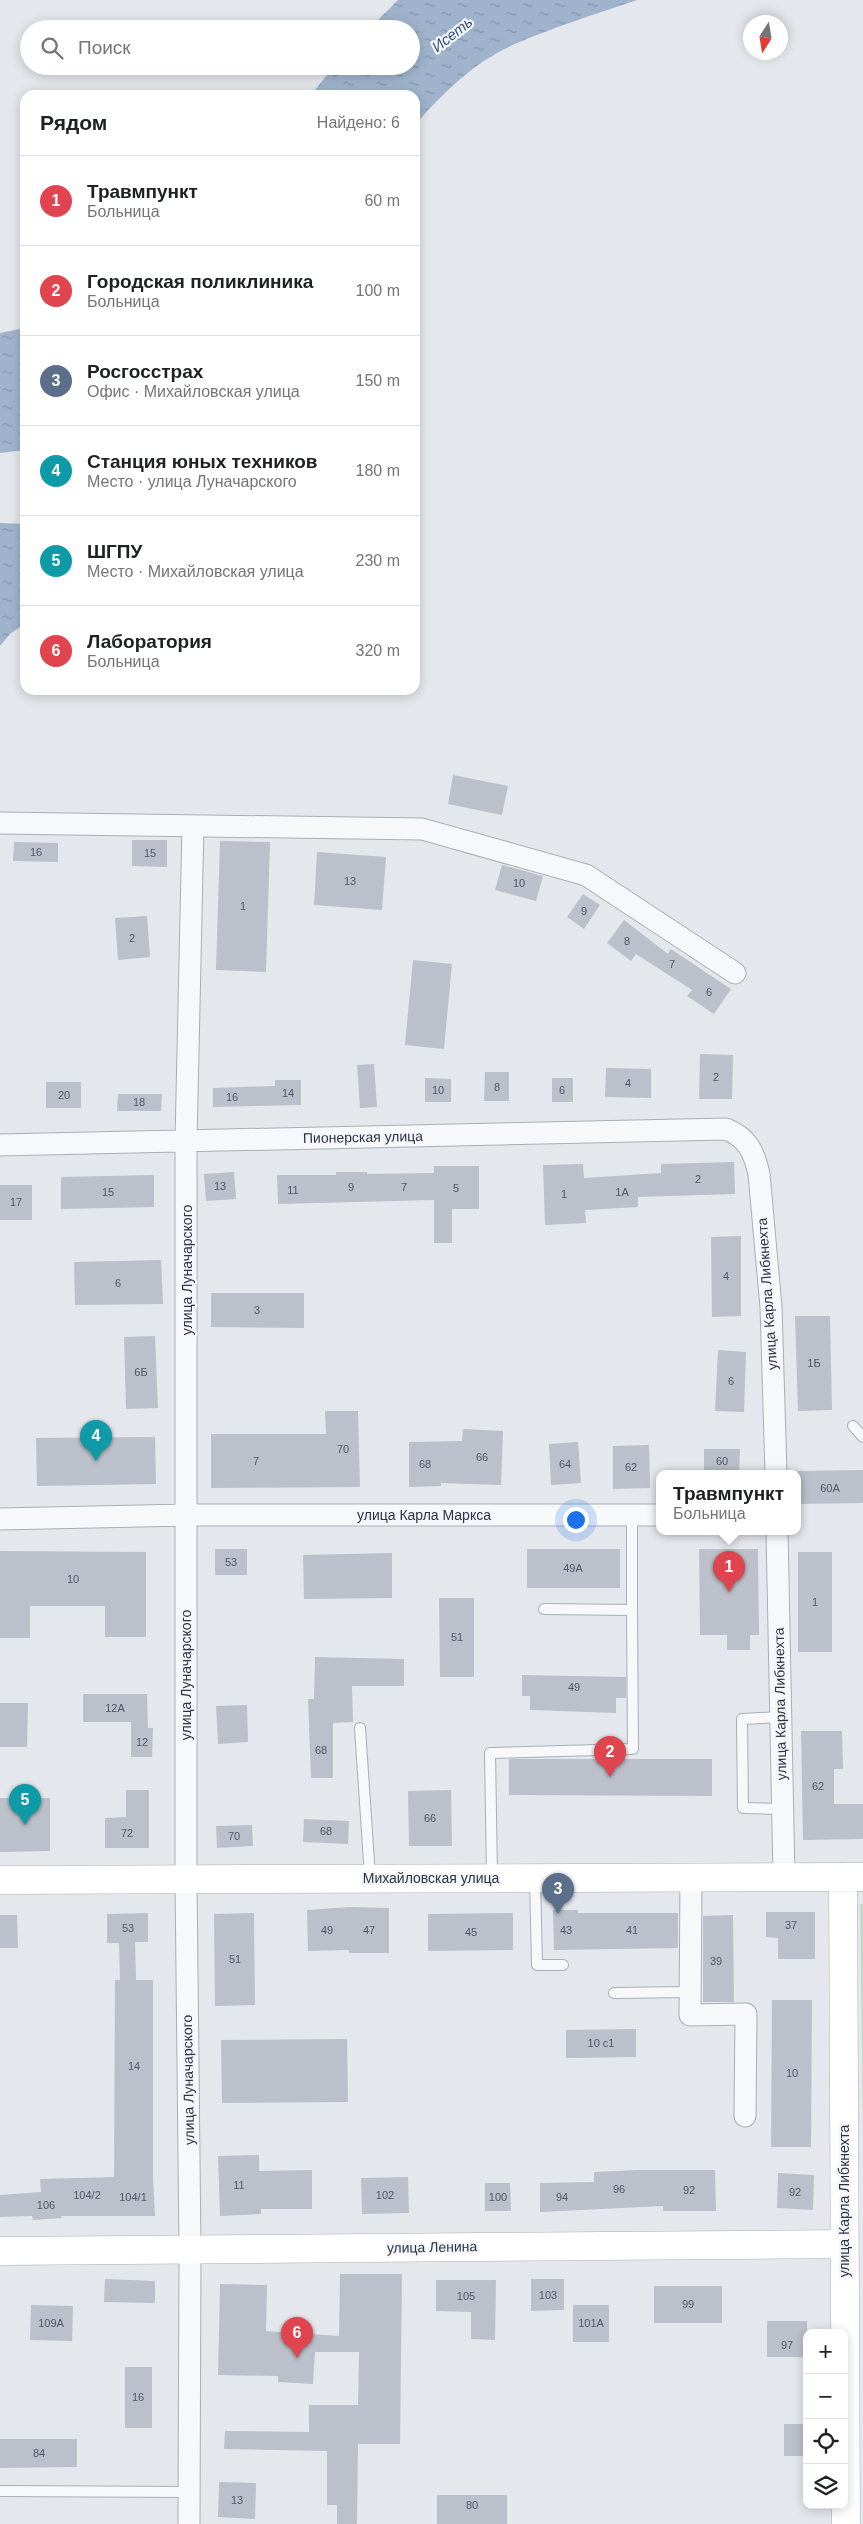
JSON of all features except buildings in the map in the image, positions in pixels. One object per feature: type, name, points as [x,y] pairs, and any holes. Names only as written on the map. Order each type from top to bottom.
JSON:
[{"type":"street","points":[[0,823],[422,829],[586,875],[736,973]]},
{"type":"street","name":"улица Луначарского","points":[[189,2524],[190,2250],[186,1879],[186,1141],[193,826]]},
{"type":"street","name":"Пионерская улица","points":[[0,1145],[726,1129]]},
{"type":"street","name":"улица Карла Либкнехта","points":[[726,1129],[739,1134],[748,1143],[755,1157],[759,1174],[771,1307],[776,1470]]},
{"type":"street","name":"улица Карла Маркса","points":[[0,1519],[187,1515],[656,1515]]},
{"type":"street","name":"улица Карла Либкнехта","points":[[777,1535],[784,1877]]},
{"type":"street","points":[[691,1877],[690,2015],[746,2014],[745,2116]]},
{"type":"street","name":"улица Карла Либкнехта","points":[[846,2524],[854,2244],[853,1877]]},
{"type":"street","name":"Михайловская улица","points":[[0,1880],[853,1877]]},
{"type":"street","name":"улица Ленина","points":[[0,2251],[854,2244]]},
{"type":"lane","points":[[853,1426],[863,1437]]},
{"type":"lane","points":[[492,1878],[490,1754],[633,1749],[632,1515]]},
{"type":"lane","points":[[544,1609],[632,1610]]},
{"type":"lane","points":[[781,1717],[742,1719],[743,1808],[782,1809]]},
{"type":"lane","points":[[360,1728],[370,1878]]},
{"type":"lane","points":[[535,1878],[537,1965],[563,1965]]},
{"type":"lane","points":[[614,1993],[690,1992]]},
{"type":"lane","points":[[0,2491],[190,2492]]},
{"type":"green space","points":[[860,1904],[863,1904],[863,2129]]},
{"type":"water","name":"Исеть","points":[[398,0],[637,0],[545,32],[500,51],[460,79],[420,120],[420,90],[315,90],[327,75],[420,75],[420,20],[378,20]]},
{"type":"water","points":[[20,329],[20,451],[0,453],[0,333]]},
{"type":"water","points":[[0,523],[20,524],[20,627],[11,633],[0,646]]},
{"type":"place","name":"Станция юных техников","points":[[96,1461]]},
{"type":"place","name":"Травмпункт","points":[[729,1592]]},
{"type":"place","name":"Городская поликлиника","points":[[610,1777]]},
{"type":"place","name":"ШГПУ","points":[[25,1825]]},
{"type":"place","name":"Росгосстрах","points":[[558,1914]]},
{"type":"place","name":"Лаборатория","points":[[297,2358]]}]
